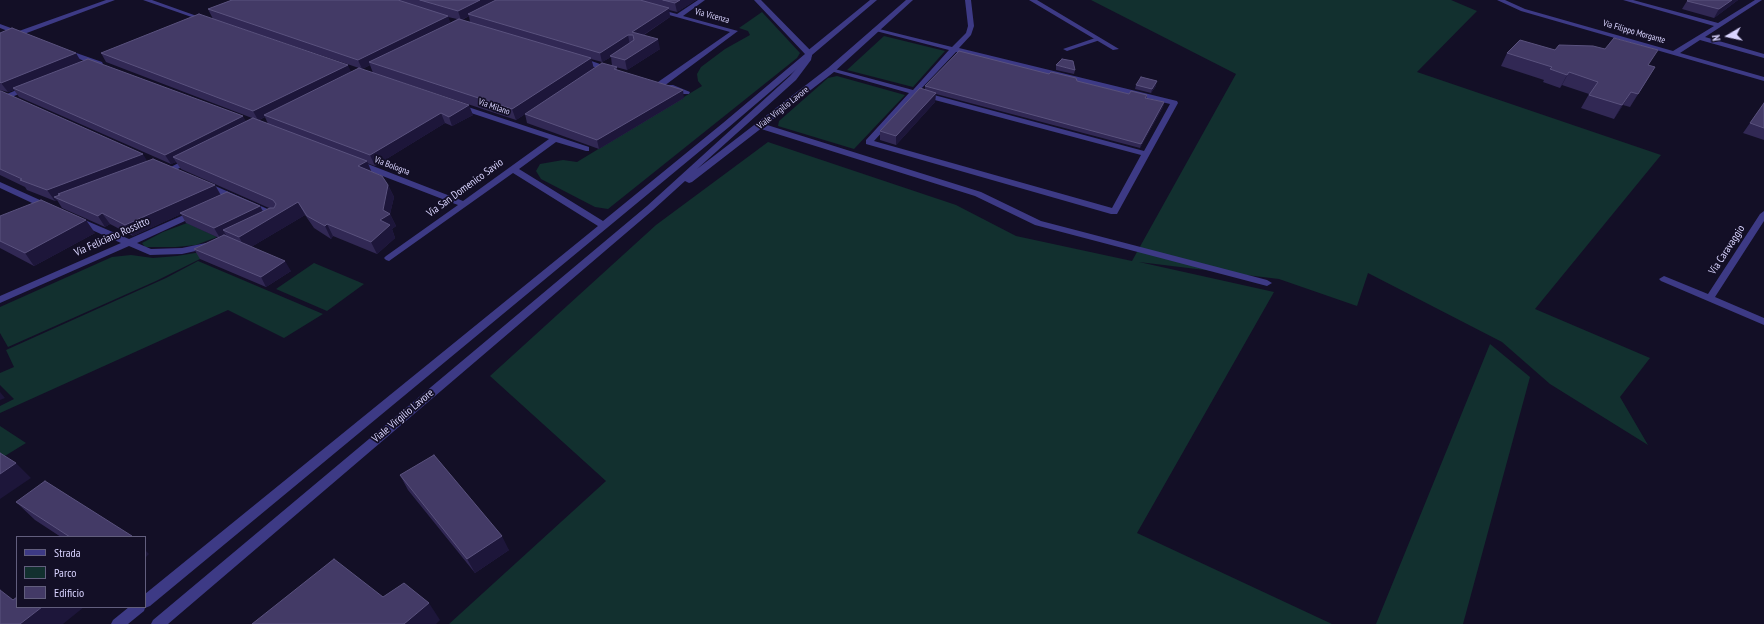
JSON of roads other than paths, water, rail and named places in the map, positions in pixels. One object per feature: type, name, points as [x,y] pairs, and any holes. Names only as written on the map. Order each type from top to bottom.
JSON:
[{"type":"street","points":[[0,40],[112,0]]},
{"type":"street","points":[[146,0],[205,18],[216,24]]},
{"type":"street","points":[[678,16],[702,0]]},
{"type":"street","points":[[146,601],[726,125],[809,54],[757,0]]},
{"type":"street","name":"Viale Virgilio Lavore","points":[[158,624],[650,208],[793,78],[807,60],[809,54],[874,0]]},
{"type":"street","name":"Viale Virgilio Lavore","points":[[650,208],[716,161],[761,126],[831,70],[910,0]]},
{"type":"street","points":[[875,30],[954,49],[1174,103],[1114,212],[869,142],[954,49],[969,34],[971,26],[968,0]]},
{"type":"street","points":[[1032,0],[1115,48]]},
{"type":"street","name":"Via Filippo Morgante","points":[[1500,0],[1523,10],[1764,79]]},
{"type":"street","points":[[1626,0],[1719,25]]},
{"type":"street","points":[[1675,54],[1759,0]]},
{"type":"street","name":"Via Vicenza","points":[[650,9],[735,31],[657,83],[686,92]]},
{"type":"street","points":[[187,25],[205,18]]},
{"type":"street","points":[[0,26],[34,39]]},
{"type":"street","points":[[1699,38],[1764,56]]},
{"type":"street","points":[[1067,49],[1098,39]]},
{"type":"street","points":[[56,48],[97,61],[108,68]]},
{"type":"street","points":[[573,58],[600,69],[617,71]]},
{"type":"street","points":[[600,69],[614,60]]},
{"type":"street","points":[[79,68],[97,61]]},
{"type":"street","points":[[831,70],[1146,154]]},
{"type":"street","points":[[3,96],[36,85]]},
{"type":"street","points":[[3,96],[22,103]]},
{"type":"street","name":"Via Milano","points":[[451,103],[519,123],[555,139],[586,149]]},
{"type":"street","points":[[761,126],[978,194],[1044,224],[1267,283]]},
{"type":"street","name":"Via San Domenico Savio","points":[[389,258],[555,139]]},
{"type":"street","points":[[185,176],[168,168],[198,156]]},
{"type":"street","name":"Via Bologna","points":[[347,159],[464,204]]},
{"type":"street","points":[[513,169],[603,225]]},
{"type":"street","points":[[199,181],[277,216],[263,223]]},
{"type":"street","points":[[0,185],[54,208],[36,213]]},
{"type":"street","points":[[219,203],[233,196]]},
{"type":"street","name":"Via Feliciano Rossitto","points":[[0,300],[205,209]]},
{"type":"street","name":"Via Caravaggio","points":[[1710,298],[1764,214]]},
{"type":"street","points":[[71,217],[150,252],[182,251],[217,244]]},
{"type":"street","points":[[1664,279],[1764,322]]},
{"type":"street","points":[[118,624],[138,608]]}]
